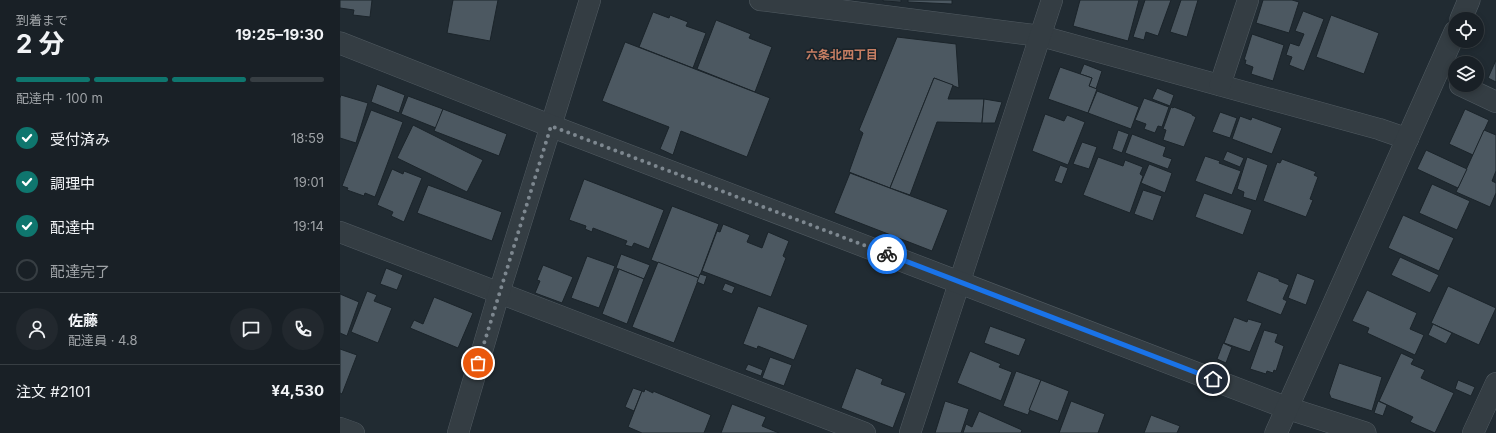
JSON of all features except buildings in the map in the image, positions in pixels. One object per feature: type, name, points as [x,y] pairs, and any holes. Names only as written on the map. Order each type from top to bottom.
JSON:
[{"type":"street","points":[[458,433],[499,293],[590,0]]},
{"type":"street","points":[[760,0],[1041,36],[1379,128],[1408,139]]},
{"type":"street","points":[[910,433],[1052,0]]},
{"type":"street","points":[[1220,85],[1248,0]]},
{"type":"street","points":[[1464,12],[1469,0]]},
{"type":"street","points":[[340,44],[1287,408],[1365,433]]},
{"type":"street","points":[[1276,433],[1408,139],[1446,78],[1452,48]]},
{"type":"street","points":[[1475,92],[1496,102]]},
{"type":"street","points":[[340,232],[865,433]]},
{"type":"street","points":[[1473,433],[1496,383]]},
{"type":"street","points":[[340,428],[354,433]]},
{"type":"way so far","points":[[478,363],[551,126],[887,254]]},
{"type":"district","name":"六条北四丁目","points":[[842,54]]},
{"type":"route","points":[[887,254],[1213,379]]}]
